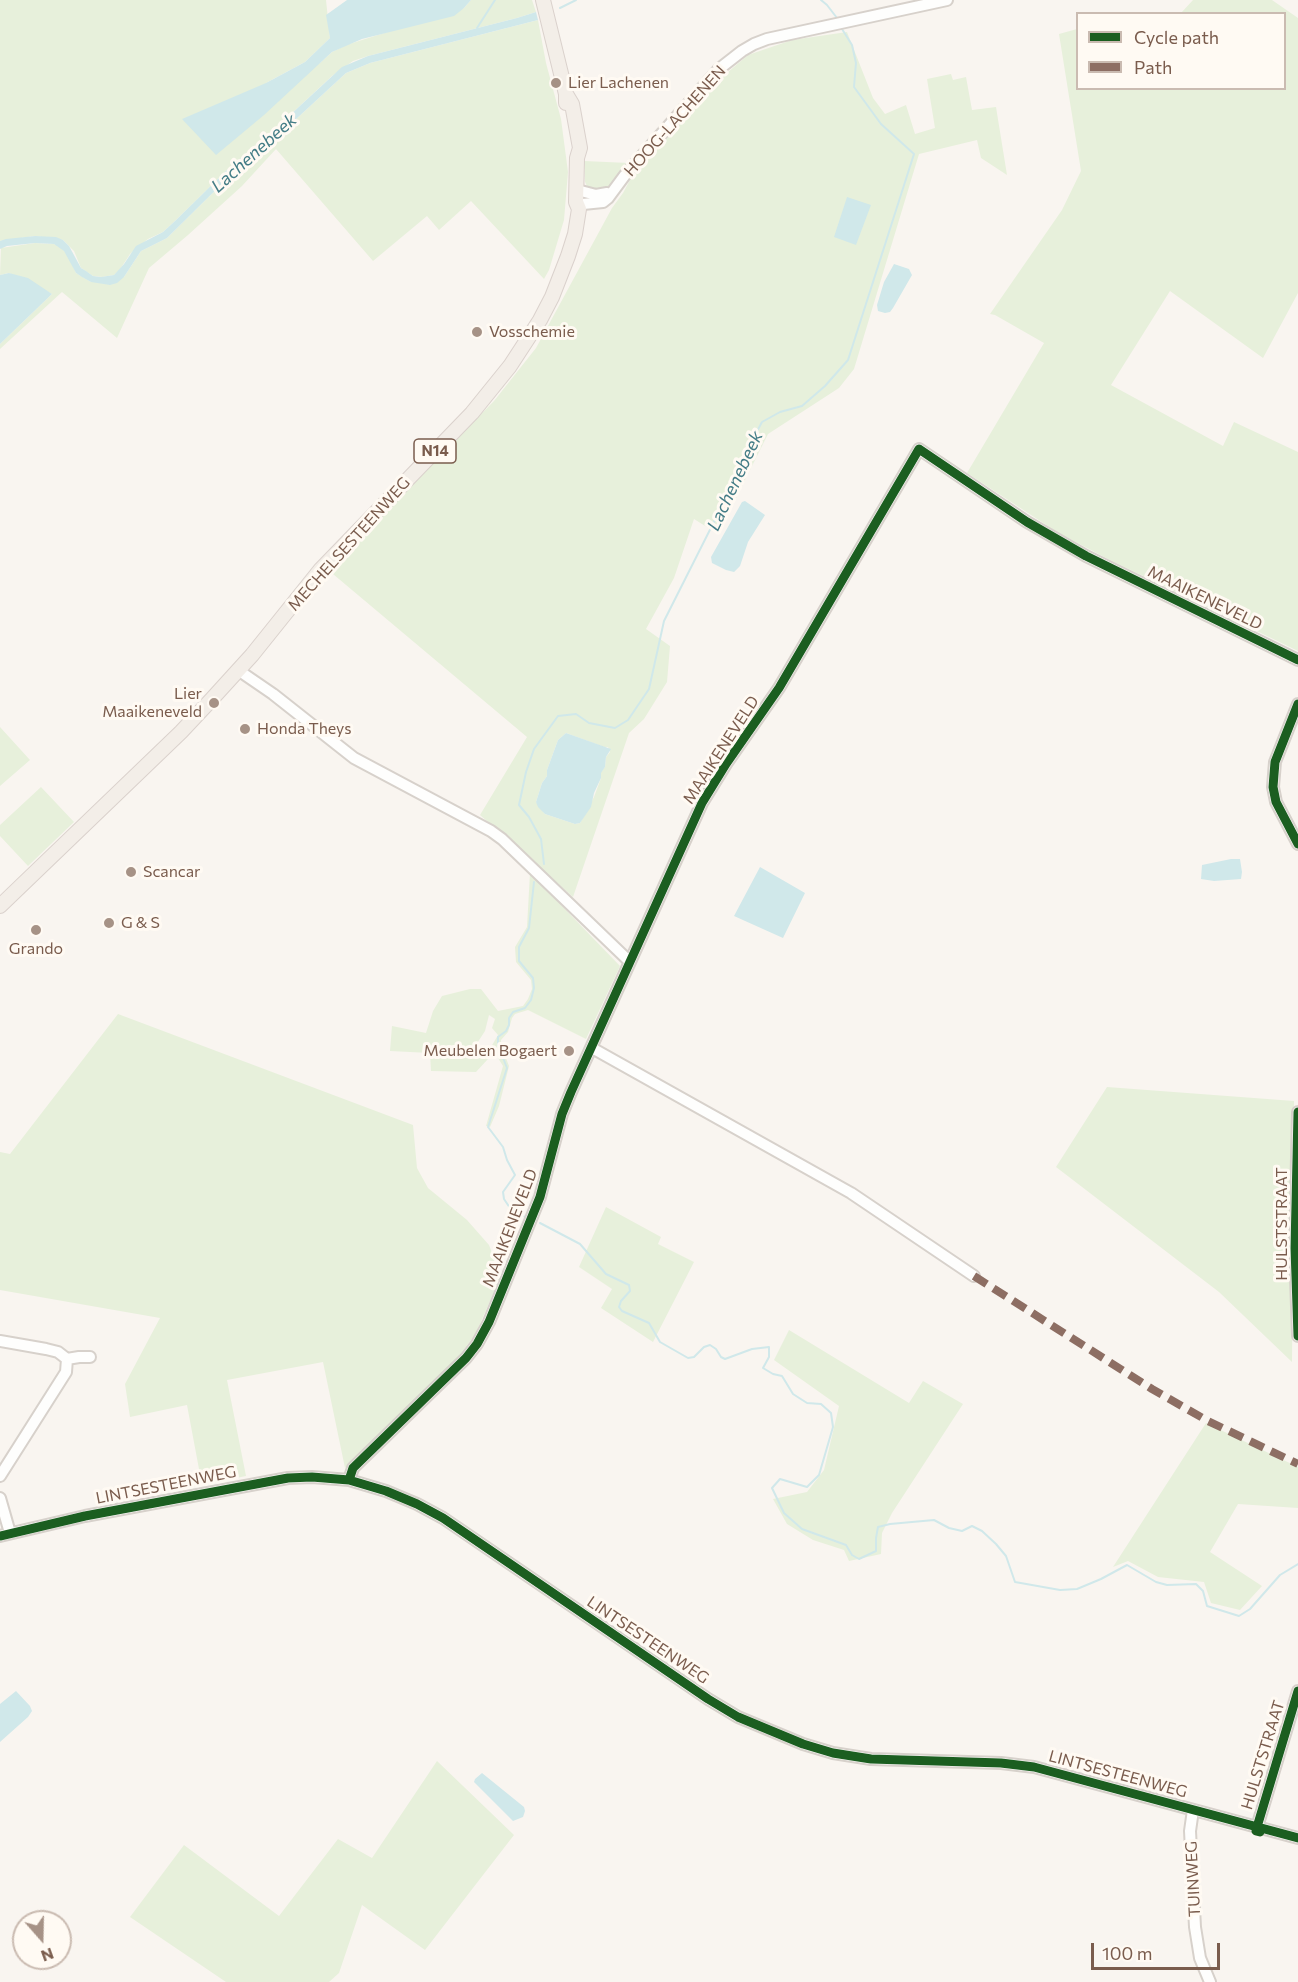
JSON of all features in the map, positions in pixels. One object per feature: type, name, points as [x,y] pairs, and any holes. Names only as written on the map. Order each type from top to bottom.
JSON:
[{"type":"main road","name":"MECHELSESTEENWEG","points":[[0,906],[181,732],[238,670],[254,643],[304,576],[478,392],[500,365],[536,310],[551,279],[563,243],[570,207],[577,196],[577,158],[572,150],[566,94],[543,0]]},
{"type":"street","name":"HOOG-LACHENEN","points":[[577,196],[583,204],[603,202],[719,69],[742,51],[767,39],[947,0]]},
{"type":"street","name":"MAAIKENEVELD","points":[[349,1480],[353,1468],[466,1358],[477,1344],[489,1322],[536,1210],[562,1114],[575,1081],[702,803],[779,688],[919,449],[1027,522],[1086,556],[1298,660]]},
{"type":"street","points":[[238,670],[273,694],[354,758],[502,839],[629,961]]},
{"type":"street","points":[[1298,704],[1275,762],[1273,787],[1276,802],[1298,844]]},
{"type":"street","points":[[592,1048],[851,1193],[974,1276]]},
{"type":"street","name":"HULSTSTRAAT","points":[[1298,1112],[1295,1248],[1298,1336]]},
{"type":"street","points":[[0,1341],[58,1352],[67,1359]]},
{"type":"street","points":[[67,1359],[79,1356],[90,1357]]},
{"type":"street","points":[[1,1473],[66,1372],[67,1359]]},
{"type":"street","name":"LINTSESTEENWEG","points":[[5,1535],[85,1516],[288,1478],[349,1480],[386,1491],[443,1518],[708,1699],[738,1717],[804,1744],[833,1753],[870,1759],[1001,1763],[1034,1767],[1298,1838]]},
{"type":"street","points":[[0,1498],[5,1535]]},
{"type":"street","name":"HULSTSTRAAT","points":[[1257,1827],[1298,1691]]},
{"type":"street","name":"TUINWEG","points":[[1193,1810],[1190,1831],[1195,1927],[1200,1958],[1210,1982]]},
{"type":"green space","points":[[0,0],[326,0],[330,38],[305,62],[266,83],[320,63],[332,52],[346,45],[464,8],[471,0],[532,0],[536,12],[353,61],[332,76],[228,169],[163,232],[148,239],[130,254],[119,271],[114,275],[102,277],[93,276],[81,268],[74,251],[63,240],[35,236],[0,241]]},
{"type":"green space","points":[[1193,0],[1272,0],[1298,18],[1298,293],[1263,358],[1170,291],[1111,385],[1223,446],[1234,422],[1298,452],[1298,651],[1057,532],[967,473],[1044,343],[990,314],[1062,210],[1081,171],[1059,34],[1076,29],[1076,90],[1286,90],[1286,12],[1182,12]]},
{"type":"green space","points":[[538,20],[546,63],[561,119],[568,172],[564,220],[549,270],[544,279],[471,201],[439,230],[427,216],[373,261],[276,149],[242,186],[149,268],[117,338],[62,292],[0,349],[0,344],[52,294],[9,273],[0,275],[1,248],[35,243],[54,244],[60,246],[68,255],[76,273],[91,282],[124,277],[141,251],[167,238],[232,174],[281,133],[346,73],[370,63]]},
{"type":"green space","points":[[847,32],[873,98],[885,114],[906,105],[915,134],[935,128],[927,79],[951,74],[953,80],[966,77],[972,110],[996,107],[1007,175],[981,158],[977,140],[919,154],[854,369],[839,388],[768,434],[718,534],[694,519],[674,578],[646,629],[670,646],[667,682],[644,719],[629,733],[573,897],[480,815],[527,737],[327,569],[494,401],[536,348],[612,208],[631,178],[721,78],[748,55],[792,40]],"holes":[[[566,733],[608,747],[610,752],[606,757],[605,767],[600,773],[601,778],[594,797],[580,823],[575,824],[545,814],[536,802],[558,740]]]},
{"type":"green space","points":[[584,161],[629,163],[625,172],[610,189],[604,192],[588,188],[585,182]]},
{"type":"green space","points":[[0,727],[30,760],[0,786]]},
{"type":"green space","points":[[41,787],[74,822],[28,866],[0,836],[0,825]]},
{"type":"green space","points":[[530,873],[620,966],[586,1039],[528,1010],[515,1014],[508,1032],[501,1040],[509,1066],[499,1106],[490,1127],[486,1126],[503,1066],[491,1047],[498,1035],[492,1028],[495,1019],[489,1015],[485,1031],[472,1051],[481,1052],[488,1059],[476,1072],[431,1071],[430,1053],[390,1051],[392,1026],[426,1033],[433,1011],[442,996],[470,989],[481,989],[498,1011],[523,1006],[532,989],[531,980],[516,962],[515,947],[527,927]]},
{"type":"green space","points":[[118,1014],[413,1125],[417,1168],[428,1188],[467,1220],[489,1245],[501,1276],[475,1335],[458,1357],[345,1468],[323,1362],[227,1380],[246,1476],[202,1485],[187,1405],[130,1417],[125,1384],[160,1318],[0,1290],[0,1152],[10,1154]]},
{"type":"green space","points":[[1107,1087],[1294,1101],[1292,1362],[1219,1292],[1056,1167]]},
{"type":"green space","points":[[606,1207],[661,1237],[658,1244],[694,1262],[653,1342],[601,1308],[612,1289],[579,1267]]},
{"type":"green space","points":[[789,1330],[909,1403],[923,1381],[963,1404],[892,1513],[882,1533],[881,1554],[849,1561],[844,1550],[813,1540],[787,1524],[773,1499],[807,1492],[824,1470],[839,1406],[774,1360]]},
{"type":"green space","points":[[1206,1423],[1298,1467],[1298,1508],[1238,1504],[1210,1552],[1262,1586],[1240,1610],[1211,1603],[1204,1582],[1158,1577],[1128,1561],[1113,1567]]},
{"type":"green space","points":[[437,1761],[514,1835],[425,1950],[362,1905],[339,1973],[329,1982],[226,1982],[130,1917],[184,1845],[279,1916],[338,1839],[372,1858]]},
{"type":"water","points":[[347,0],[471,0],[454,16],[362,39],[332,52],[264,115],[216,155],[182,119],[266,83],[305,62],[330,38],[326,15]]},
{"type":"water","points":[[536,12],[538,20],[370,63],[346,73],[281,133],[232,174],[167,238],[141,251],[124,277],[117,283],[110,285],[91,282],[82,277],[76,273],[64,251],[54,244],[35,243],[0,249],[0,241],[6,239],[35,236],[56,237],[69,246],[81,268],[93,276],[114,275],[136,246],[163,232],[228,169],[342,67],[368,56]]},
{"type":"water","points":[[847,197],[871,205],[856,245],[834,237]]},
{"type":"water","points":[[894,264],[909,269],[912,275],[893,308],[890,312],[885,313],[878,311],[877,305],[884,282]]},
{"type":"water","points":[[9,273],[28,278],[52,294],[0,344],[0,275]]},
{"type":"water","points":[[745,501],[765,515],[748,542],[740,566],[734,572],[712,563],[711,557],[742,502]]},
{"type":"water","points":[[566,733],[611,749],[606,757],[605,767],[591,807],[580,823],[575,824],[545,814],[536,802],[558,740]]},
{"type":"water","points":[[1240,859],[1241,879],[1214,881],[1201,879],[1202,865]]},
{"type":"water","points":[[760,867],[805,893],[783,938],[734,916]]},
{"type":"water","points":[[16,1691],[32,1711],[0,1742],[0,1704]]},
{"type":"water","points":[[482,1773],[524,1807],[523,1817],[513,1821],[474,1782]]},
{"type":"waterway","points":[[477,28],[495,0]]},
{"type":"waterway","name":"Lachenebeek","points":[[560,8],[576,0]]},
{"type":"waterway","name":"Lachenebeek","points":[[821,0],[837,18]]},
{"type":"waterway","name":"Lachenebeek","points":[[544,864],[541,839],[529,817],[519,805],[534,749],[558,716],[576,714],[589,723],[615,728],[628,720],[649,689],[664,621],[731,488],[743,471],[755,435],[762,422],[780,412],[802,406],[825,386],[848,360],[914,154],[881,124],[854,87],[856,63],[852,45],[842,29]]},
{"type":"waterway","name":"Lachenebeek","points":[[525,1217],[510,1208],[504,1199],[503,1192],[515,1175],[503,1147],[488,1127],[507,1068],[498,1045],[498,1037],[506,1031],[513,1012],[525,1008],[531,1000],[534,988],[533,978],[519,961],[519,947],[529,928],[534,882]]},
{"type":"waterway","name":"Lachenebeek","points":[[540,1223],[580,1244],[606,1274],[629,1285],[630,1291],[619,1307],[622,1311],[649,1323],[660,1342],[688,1358],[694,1357],[704,1347],[710,1345],[725,1359],[752,1349],[769,1347],[769,1357],[763,1368],[782,1376],[793,1394],[807,1403],[821,1404],[831,1413],[833,1427],[819,1475],[807,1487],[780,1479],[772,1488],[784,1513],[802,1529],[846,1545],[852,1555],[859,1559],[876,1551],[878,1527],[934,1520],[949,1528],[962,1531],[972,1526],[982,1531],[1006,1556],[1015,1582],[1060,1590],[1077,1589],[1127,1565],[1156,1582],[1167,1585],[1196,1584],[1203,1591],[1207,1606],[1239,1616],[1250,1609],[1280,1575],[1298,1564]]},
{"type":"marked path","points":[[974,1276],[1152,1389],[1208,1421],[1298,1464]]},
{"type":"cycle path","points":[[349,1480],[353,1468],[466,1358],[477,1344],[489,1322],[540,1197],[562,1114],[571,1092],[702,803],[779,688],[919,449],[1027,522],[1086,556],[1298,660]]},
{"type":"cycle path","points":[[1298,704],[1275,762],[1273,787],[1276,802],[1298,844]]},
{"type":"cycle path","points":[[1298,1112],[1295,1248],[1298,1336]]},
{"type":"cycle path","points":[[0,1536],[85,1516],[288,1478],[349,1480],[386,1491],[443,1518],[708,1699],[738,1717],[803,1744],[833,1753],[871,1759],[1001,1763],[1034,1767],[1298,1838]]},
{"type":"cycle path","points":[[1260,1832],[1256,1831],[1257,1827],[1298,1691]]},
{"type":"place","name":"Lier Lachenen","points":[[556,83]]},
{"type":"place","name":"Vosschemie","points":[[477,332]]},
{"type":"place","name":"Lier Maaikeneveld","points":[[214,703]]},
{"type":"place","name":"Honda Theys","points":[[245,729]]},
{"type":"place","name":"Scancar","points":[[131,872]]},
{"type":"place","name":"G & S","points":[[109,923]]},
{"type":"place","name":"Grando","points":[[36,930]]},
{"type":"place","name":"Meubelen Bogaert","points":[[569,1051]]}]
